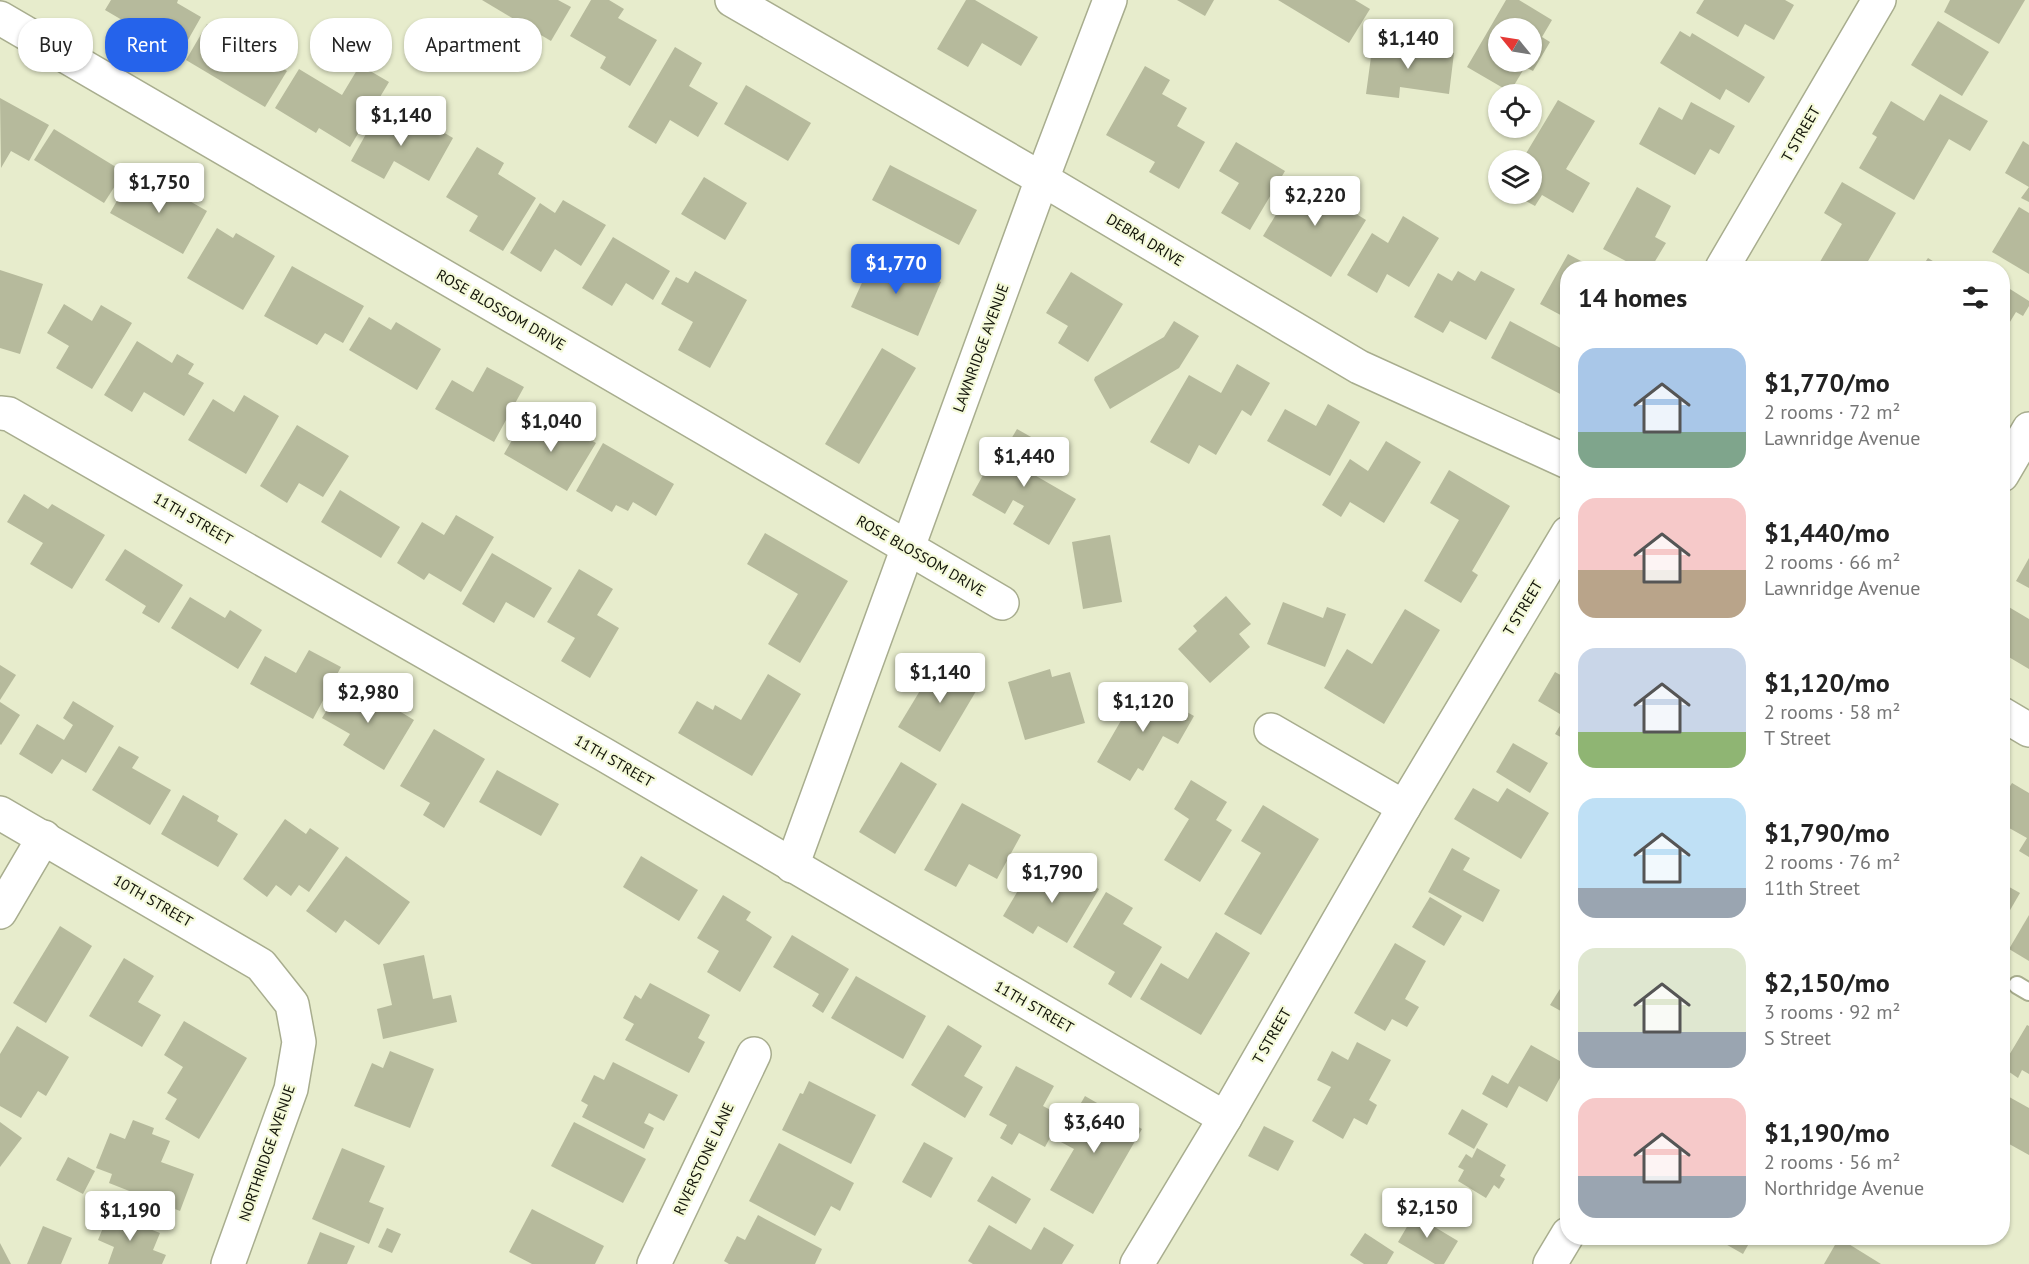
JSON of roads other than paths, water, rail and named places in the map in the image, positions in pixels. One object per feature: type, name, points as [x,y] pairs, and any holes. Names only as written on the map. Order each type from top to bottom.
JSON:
[{"type":"street","name":"DEBRA DRIVE","points":[[732,0],[1042,179],[1359,367],[1560,458]]},
{"type":"street","name":"LAWNRIDGE AVENUE","points":[[792,866],[1042,179],[1110,0]]},
{"type":"street","name":"T STREET","points":[[1726,261],[1879,0]]},
{"type":"street","name":"ROSE BLOSSOM DRIVE","points":[[0,18],[1002,603]]},
{"type":"street","name":"11TH STREET","points":[[0,413],[9,414],[591,747],[1225,1118]]},
{"type":"street","points":[[2010,461],[2029,429]]},
{"type":"street","name":"T STREET","points":[[1137,1264],[1225,1118],[1404,807],[1560,546]]},
{"type":"street","points":[[2010,719],[2029,730]]},
{"type":"street","points":[[1271,730],[1404,807]]},
{"type":"street","name":"10TH STREET","points":[[0,813],[261,965],[292,1004]]},
{"type":"street","points":[[0,912],[44,837]]},
{"type":"street","name":"NORTHRIDGE AVENUE","points":[[228,1264],[291,1089],[299,1042],[292,1004]]},
{"type":"street","name":"RIVERSTONE LANE","points":[[654,1264],[754,1054]]},
{"type":"street","points":[[1550,1264],[1561,1245]]}]
